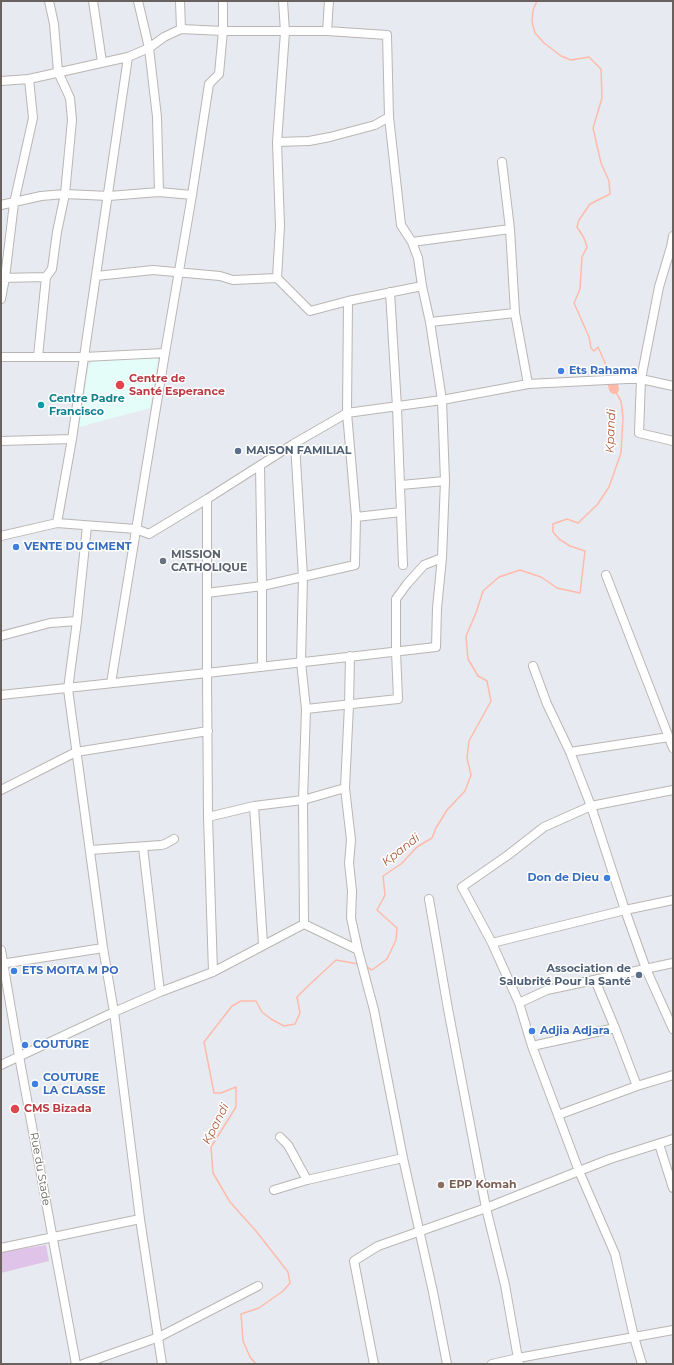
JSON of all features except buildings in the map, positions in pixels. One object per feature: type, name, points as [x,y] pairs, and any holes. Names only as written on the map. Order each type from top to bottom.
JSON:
[{"type":"street","points":[[38,357],[46,277],[52,269],[57,232],[65,194],[72,120],[70,98],[58,72],[54,24],[49,1]]},
{"type":"street","points":[[93,1],[102,62]]},
{"type":"street","points":[[138,1],[149,48],[156,117],[159,192]]},
{"type":"street","points":[[180,1],[181,29]]},
{"type":"street","points":[[111,683],[165,354],[180,272],[209,84],[218,74],[223,31],[223,1]]},
{"type":"street","points":[[277,278],[280,226],[277,142],[285,32],[283,1]]},
{"type":"street","points":[[327,32],[328,1]]},
{"type":"street","points":[[1,81],[29,79],[128,57],[149,48],[164,36],[181,29],[327,32],[387,35],[389,117],[401,225],[412,242],[418,258],[422,286],[430,322],[442,400],[445,482],[436,647],[68,689],[1,695]]},
{"type":"street","points":[[57,523],[72,439],[109,196],[128,57]]},
{"type":"street","points":[[1,299],[14,203],[33,118],[29,79]]},
{"type":"street","points":[[277,142],[309,141],[330,137],[375,125],[389,117]]},
{"type":"street","points":[[502,162],[510,229],[515,313],[528,384]]},
{"type":"street","points":[[1,205],[41,196],[65,194],[109,196],[159,192],[192,195]]},
{"type":"street","points":[[412,242],[510,229]]},
{"type":"street","points":[[673,236],[672,247],[659,288],[641,379],[639,433],[673,441]]},
{"type":"street","points":[[96,276],[153,270],[220,276],[233,280],[277,278],[310,311],[348,301],[422,286]]},
{"type":"street","points":[[3,278],[46,277]]},
{"type":"street","points":[[390,292],[401,485],[403,565]]},
{"type":"street","points":[[207,593],[262,586],[355,565],[356,517],[347,414],[348,301]]},
{"type":"street","points":[[430,322],[515,313]]},
{"type":"street","points":[[1,357],[84,357],[165,354]]},
{"type":"street","points":[[1,536],[57,523],[136,529],[149,534],[296,443],[347,414],[442,400],[528,384],[641,379],[673,386]]},
{"type":"street","points":[[1,441],[72,439]]},
{"type":"street","points":[[296,443],[304,577],[301,662],[306,709],[303,800],[304,924]]},
{"type":"street","points":[[260,466],[262,667]]},
{"type":"street","points":[[401,485],[445,482]]},
{"type":"street","points":[[207,499],[208,817],[213,972]]},
{"type":"street","points":[[356,517],[401,512]]},
{"type":"street","points":[[87,526],[68,689],[103,948],[114,1012],[140,1219],[162,1364]]},
{"type":"street","points":[[306,709],[398,699],[396,599],[424,565],[442,558]]},
{"type":"street","points":[[606,575],[673,748]]},
{"type":"street","points":[[1,636],[50,623],[77,621]]},
{"type":"street","points":[[350,656],[350,705],[345,788],[351,840],[348,863],[352,891],[351,918],[374,1010],[418,1232],[433,1292],[447,1364]]},
{"type":"street","points":[[533,666],[547,704],[570,752],[591,806],[646,969],[673,1029]]},
{"type":"street","points":[[1,790],[76,752],[208,731]]},
{"type":"street","points":[[570,752],[669,736]]},
{"type":"street","points":[[208,817],[254,806],[303,800],[345,788]]},
{"type":"street","points":[[642,1364],[634,1337],[615,1254],[579,1171],[532,1046],[519,1003],[492,942],[462,887],[544,828],[591,806],[673,790]]},
{"type":"street","points":[[254,806],[263,944]]},
{"type":"street","points":[[90,850],[143,847],[165,844],[174,839]]},
{"type":"street","points":[[143,847],[160,992]]},
{"type":"street","points":[[429,899],[448,1009],[486,1208],[505,1285],[518,1361]]},
{"type":"street","points":[[492,942],[673,900]]},
{"type":"street","points":[[304,924],[359,953]]},
{"type":"street","points":[[1,1065],[114,1012],[160,992],[213,972],[263,944],[304,924]]},
{"type":"street","points":[[2,964],[103,948]]},
{"type":"street","name":"Rue du Stade","points":[[1,950],[2,964],[76,1364]]},
{"type":"street","points":[[519,1003],[547,990],[673,963]]},
{"type":"street","points":[[595,980],[637,1086]]},
{"type":"street","points":[[532,1046],[615,1028]]},
{"type":"street","points":[[558,1115],[637,1086],[673,1075]]},
{"type":"street","points":[[280,1137],[288,1145],[307,1180]]},
{"type":"street","points":[[374,1364],[354,1261],[378,1246],[486,1208],[579,1171],[673,1139]]},
{"type":"street","points":[[659,1144],[673,1188]]},
{"type":"street","points":[[274,1190],[307,1180],[403,1158]]},
{"type":"street","points":[[1,1248],[140,1219]]},
{"type":"street","points":[[83,1364],[159,1337],[258,1286]]},
{"type":"street","points":[[492,1364],[518,1361],[673,1330]]},
{"type":"shaded area","name":"Centre de Santé Esperance","points":[[158,358],[150,408],[79,427],[89,365],[93,360]]},
{"type":"shaded area","points":[[46,1245],[49,1261],[1,1273],[1,1252]]},
{"type":"waterway","points":[[537,1],[533,10],[532,22],[535,33],[544,43],[561,56],[571,60],[589,57],[601,69],[602,98],[593,128],[601,163],[609,181],[610,194],[590,204],[579,220],[577,227],[584,238],[587,247],[582,257],[580,289],[574,303],[589,337],[591,348],[594,351],[598,347],[610,374]]},
{"type":"waterway","points":[[610,374],[614,389]]},
{"type":"waterway","name":"Kpandi","points":[[365,966],[372,970],[387,959],[396,940],[397,928],[377,910],[385,895],[383,876],[401,864],[417,847],[432,838],[447,810],[465,791],[471,775],[467,758],[469,741],[491,701],[487,681],[478,676],[468,659],[466,636],[476,613],[483,591],[499,577],[520,570],[541,577],[557,588],[580,593],[585,551],[570,546],[559,539],[553,532],[553,524],[567,519],[578,523],[597,505],[609,487],[621,453],[623,417],[621,401],[614,389]]},
{"type":"waterway","name":"Kpandi","points":[[256,1364],[250,1357],[243,1341],[241,1314],[259,1308],[283,1291],[290,1283],[288,1272],[256,1231],[230,1202],[213,1173],[211,1147],[236,1107],[236,1087],[221,1093],[214,1093],[204,1042],[232,1006],[241,1001],[256,1001],[262,1012],[284,1026],[295,1024],[300,1013],[297,997],[308,986],[336,960],[358,964]]},
{"type":"place","name":"Ets Rahama","points":[[561,371]]},
{"type":"place","name":"Centre de Santé Esperance","points":[[120,385]]},
{"type":"place","name":"Centre Padre Francisco","points":[[41,405]]},
{"type":"place","name":"MAISON FAMILIAL","points":[[238,451]]},
{"type":"place","name":"VENTE DU CIMENT","points":[[16,547]]},
{"type":"place","name":"MISSION CATHOLIQUE","points":[[163,561]]},
{"type":"place","name":"Don de Dieu","points":[[607,878]]},
{"type":"place","name":"ETS MOITA M PO","points":[[14,971]]},
{"type":"place","name":"Association de Salubrité Pour la Santé","points":[[639,975]]},
{"type":"place","name":"Adjia Adjara","points":[[532,1031]]},
{"type":"place","name":"COUTURE","points":[[25,1045]]},
{"type":"place","name":"COUTURE LA CLASSE","points":[[35,1084]]},
{"type":"place","name":"CMS Bizada","points":[[15,1109]]},
{"type":"place","name":"EPP Komah","points":[[441,1185]]}]
